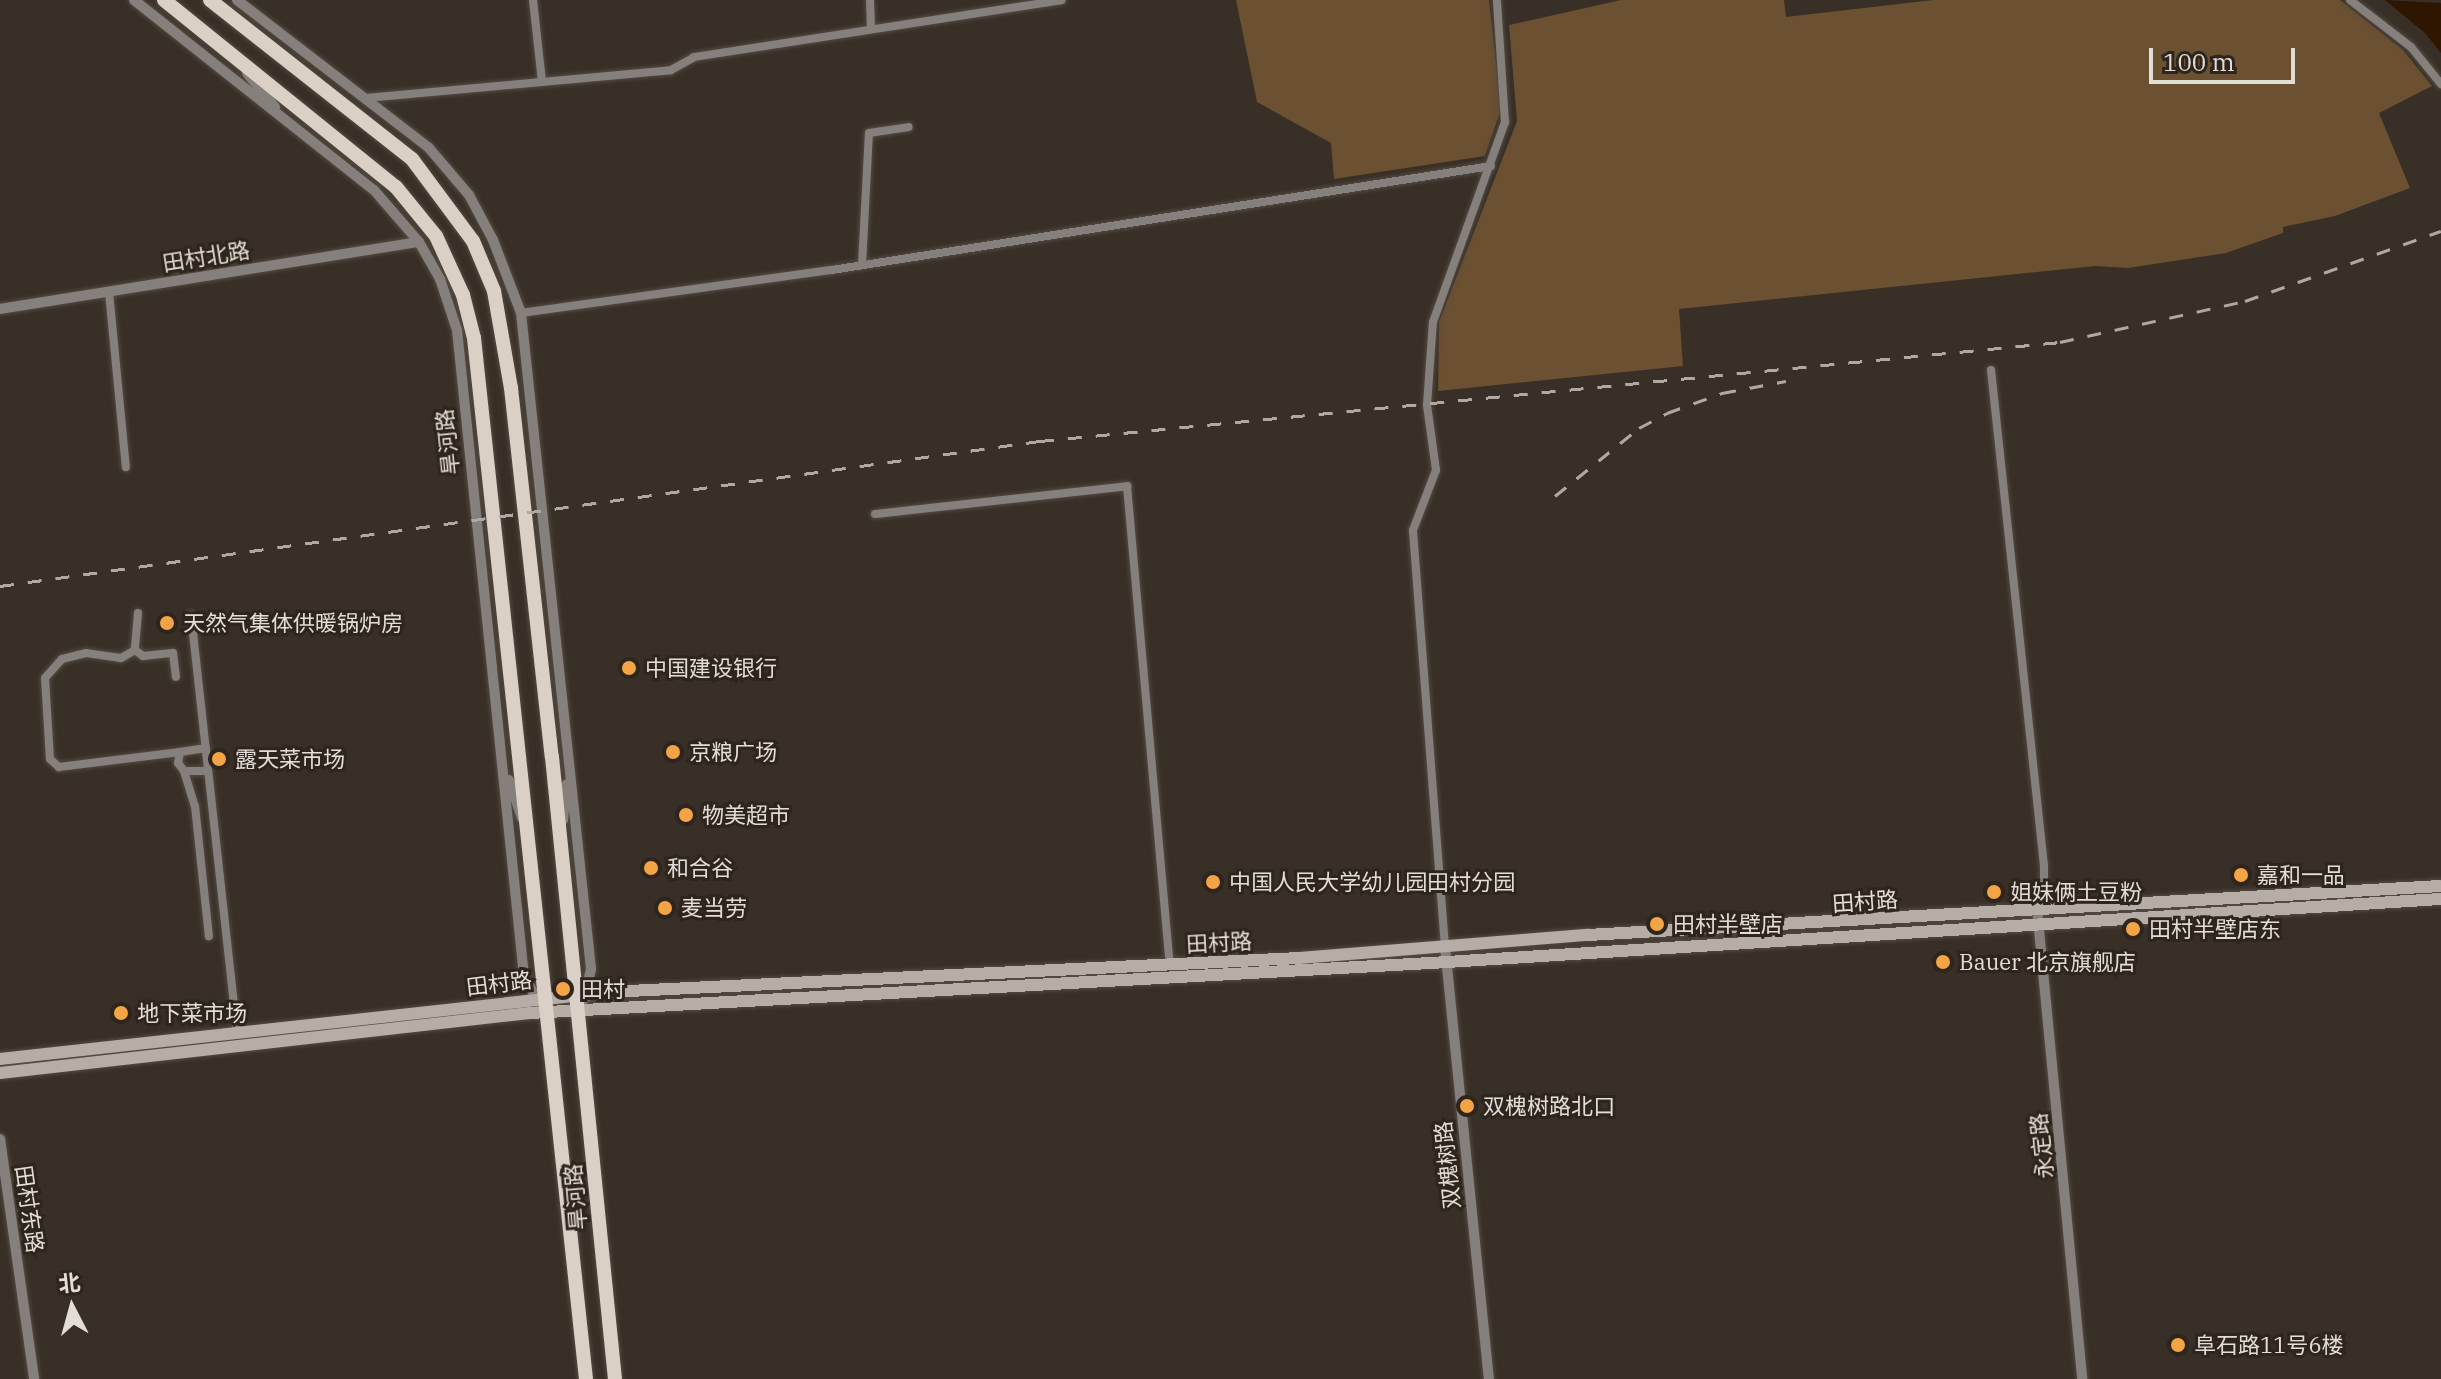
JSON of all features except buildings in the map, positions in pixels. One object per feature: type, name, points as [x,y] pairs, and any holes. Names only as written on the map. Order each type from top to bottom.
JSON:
[{"type":"main road","name":"旱河路","points":[[164,0],[396,187],[436,236],[463,295],[474,338],[529,837],[543,1003],[586,1379]]},
{"type":"main road","name":"旱河路","points":[[210,0],[412,159],[473,241],[494,291],[511,388],[559,845],[580,994],[615,1379]]},
{"type":"main road","name":"田村路","points":[[0,1073],[543,1003],[580,994],[1170,965],[2441,886]]},
{"type":"main road","name":"田村路","points":[[0,1059],[543,1003],[580,1012],[1447,962],[2441,899]]},
{"type":"street","name":"旱河路","points":[[134,0],[374,190],[419,242],[440,279],[457,330],[524,976],[543,1003]]},
{"type":"street","name":"旱河路","points":[[237,0],[429,148],[469,195],[493,240],[521,313],[591,969],[580,994]]},
{"type":"street","points":[[533,0],[542,82]]},
{"type":"street","points":[[366,98],[671,70],[694,57],[1062,0]]},
{"type":"street","points":[[1445,947],[1413,530],[1436,470],[1427,405],[1433,322],[1505,122],[1507,95],[1497,0]]},
{"type":"street","points":[[2350,0],[2411,47],[2441,84]]},
{"type":"street","points":[[868,1],[871,29]]},
{"type":"street","points":[[233,55],[286,121]]},
{"type":"street","points":[[862,265],[869,133],[909,127]]},
{"type":"street","points":[[521,313],[862,265],[1491,166]]},
{"type":"street","name":"田村北路","points":[[0,309],[419,242]]},
{"type":"street","points":[[109,292],[126,467]]},
{"type":"street","points":[[1991,370],[2044,865],[2044,894],[2037,909]]},
{"type":"street","points":[[875,514],[1127,486],[1170,965]]},
{"type":"street","points":[[135,650],[138,613]]},
{"type":"street","points":[[191,615],[237,1033]]},
{"type":"street","points":[[135,650],[143,656],[173,653],[176,677]]},
{"type":"street","points":[[135,650],[121,658],[86,653],[62,659],[45,678],[50,759],[59,767],[206,748]]},
{"type":"street","points":[[180,752],[178,763],[184,771],[195,806],[209,936]]},
{"type":"street","points":[[503,763],[529,837]]},
{"type":"street","points":[[559,845],[570,766]]},
{"type":"street","points":[[184,771],[208,771]]},
{"type":"street","name":"永定路","points":[[2037,909],[2035,925],[2082,1379]]},
{"type":"street","name":"双槐树路","points":[[1445,947],[1489,1379]]},
{"type":"street","name":"田村东路","points":[[0,1139],[34,1379]]},
{"type":"shaded area","points":[[1236,0],[1489,0],[1501,109],[1485,156],[1334,179],[1331,143],[1257,102]]},
{"type":"shaded area","points":[[1621,0],[1784,0],[1786,17],[1933,0],[2340,0],[2403,50],[2432,86],[2379,113],[2410,188],[2335,216],[2283,227],[2283,233],[2226,253],[2128,268],[2095,266],[1679,309],[1683,366],[1438,391],[1439,322],[1517,121],[1509,25]]},
{"type":"shaded area","points":[[2385,0],[2441,3],[2441,53],[2425,33]]},
{"type":"railway","points":[[0,586],[1040,441],[2060,342],[2245,301],[2441,231]]},
{"type":"railway","points":[[1555,496],[1639,428],[1667,413],[1722,393],[1786,381]]},
{"type":"place","name":"天然气集体供暖锅炉房","points":[[167,623]]},
{"type":"place","name":"中国建设银行","points":[[629,668]]},
{"type":"place","name":"京粮广场","points":[[673,752]]},
{"type":"place","name":"露天菜市场","points":[[219,759]]},
{"type":"place","name":"物美超市","points":[[686,815]]},
{"type":"place","name":"和合谷","points":[[651,868]]},
{"type":"place","name":"嘉和一品","points":[[2241,875]]},
{"type":"place","name":"中国人民大学幼儿园田村分园","points":[[1213,882]]},
{"type":"place","name":"姐妹俩土豆粉","points":[[1994,892]]},
{"type":"place","name":"麦当劳","points":[[665,908]]},
{"type":"place","name":"田村半壁店","points":[[1657,924]]},
{"type":"place","name":"田村半壁店东","points":[[2133,929]]},
{"type":"place","name":"Bauer 北京旗舰店","points":[[1943,962]]},
{"type":"place","name":"田村","points":[[563,989]]},
{"type":"place","name":"地下菜市场","points":[[121,1013]]},
{"type":"place","name":"双槐树路北口","points":[[1467,1106]]},
{"type":"place","name":"阜石路11号6楼","points":[[2178,1345]]}]
